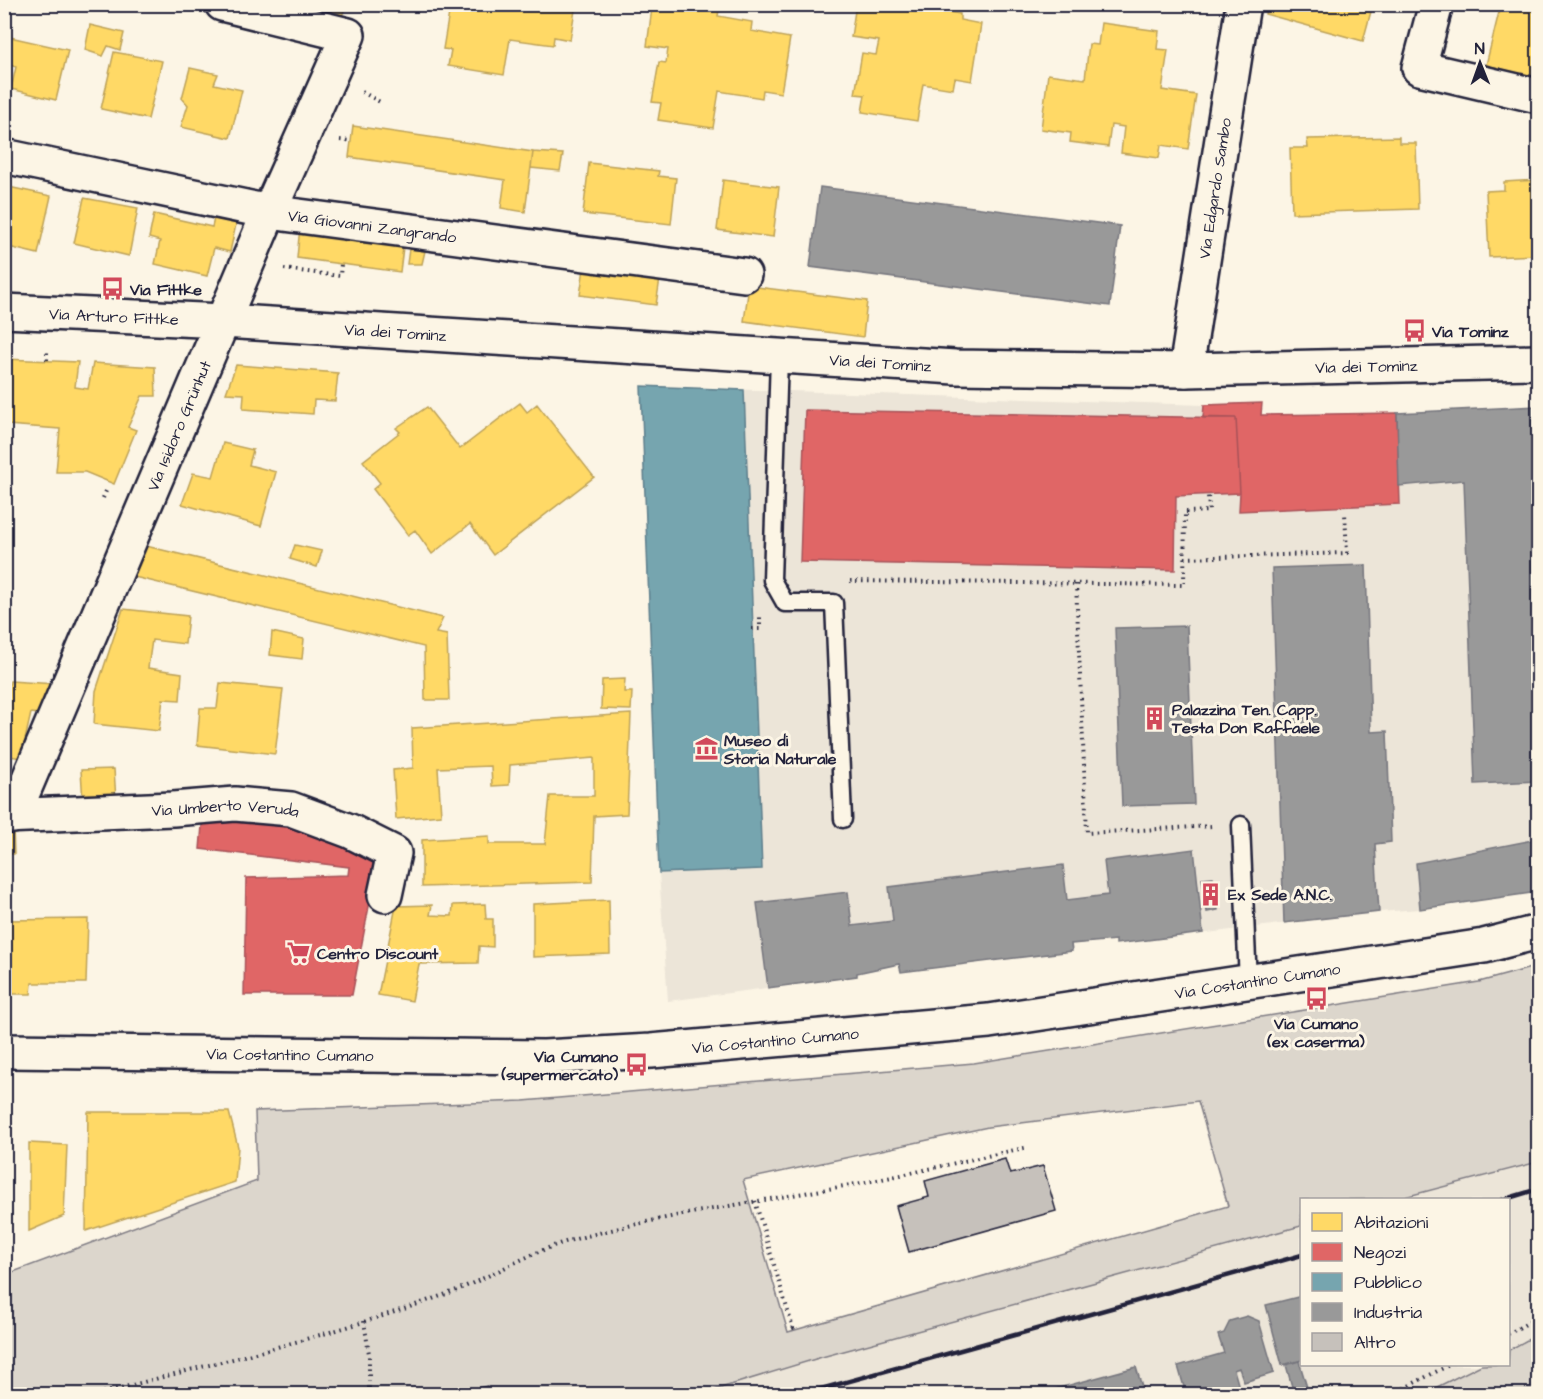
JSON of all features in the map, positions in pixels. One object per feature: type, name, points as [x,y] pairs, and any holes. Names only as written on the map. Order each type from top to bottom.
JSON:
[{"type":"street","name":"Via Isidoro Grünhut","points":[[9,816],[269,212],[348,35],[222,4]]},
{"type":"street","name":"Via Edgardo Sambo","points":[[1186,370],[1243,4]]},
{"type":"street","points":[[1436,4],[1419,68],[1539,96]]},
{"type":"street","name":"Via Giovanni Zangrando","points":[[4,156],[269,212],[744,275]]},
{"type":"street","name":"Via Arturo Fittke","points":[[4,311],[223,321]]},
{"type":"street","name":"Via dei Tominz","points":[[223,321],[955,367],[1186,370],[1539,362]]},
{"type":"street","name":"Via Umberto Veruda","points":[[9,816],[235,804],[291,809],[350,831],[394,854],[385,895]]},
{"type":"street","name":"Via Costantino Cumano","points":[[4,1051],[533,1057],[602,1054],[989,1021],[1484,946],[1539,932]]},
{"type":"lane","points":[[779,357],[772,580],[785,603],[834,603],[843,819]]},
{"type":"lane","points":[[1241,825],[1248,982]]},
{"type":"path","points":[[247,265],[340,276],[341,264]]},
{"type":"path","points":[[842,581],[1185,585],[1185,512],[1209,511],[1208,495]]},
{"type":"path","points":[[1185,558],[1347,553],[1345,513]]},
{"type":"path","points":[[1077,584],[1087,833],[1241,825]]},
{"type":"path","points":[[98,1395],[364,1321],[458,1289],[546,1248],[570,1240],[618,1228],[755,1201],[881,1179],[1029,1146]]},
{"type":"path","points":[[755,1201],[793,1328],[788,1330]]},
{"type":"path","points":[[1510,1333],[1539,1317]]},
{"type":"path","points":[[364,1321],[369,1354],[367,1395]]},
{"type":"path","points":[[1393,1395],[1449,1366]]},
{"type":"shaded area","points":[[641,386],[1204,405],[1262,403],[1262,415],[1397,413],[1538,406],[1538,892],[1420,909],[1116,944],[1116,940],[1072,944],[1072,951],[901,972],[898,964],[857,972],[857,976],[668,1001],[659,873]]},
{"type":"shaded area","points":[[1538,966],[1538,1162],[1401,1198],[1300,1198],[1300,1226],[822,1357],[701,1394],[5,1394],[5,1275],[257,1181],[255,1111],[523,1101],[974,1063],[1479,982]],"holes":[[[1198,1101],[1228,1206],[788,1332],[743,1180],[988,1127]]]},
{"type":"shaded area","points":[[1538,1162],[1538,1334],[1510,1349],[1510,1198],[1404,1198]]},
{"type":"shaded area","points":[[1300,1226],[1300,1366],[1479,1366],[1423,1394],[701,1394],[822,1357]]},
{"type":"shaded area","points":[[1538,1334],[1538,1394],[1423,1394],[1479,1366],[1510,1366],[1510,1349]]},
{"type":"building: Abitazioni","points":[[296,4],[347,4],[340,20]]},
{"type":"building: Abitazioni","points":[[461,4],[576,4],[570,40],[554,37],[553,45],[510,39],[504,75],[448,66],[451,50],[443,49],[450,7],[460,8]]},
{"type":"building: Abitazioni","points":[[662,4],[720,4],[718,16],[752,22],[751,31],[790,38],[781,93],[763,90],[762,98],[719,91],[713,128],[658,120],[661,103],[652,102],[659,62],[666,63],[668,49],[647,46],[652,8],[661,9]]},
{"type":"building: Abitazioni","points":[[856,4],[922,4],[921,7],[960,14],[960,20],[981,24],[972,81],[955,78],[953,89],[923,84],[917,121],[862,112],[865,95],[855,94],[862,53],[876,55],[879,41],[851,37]]},
{"type":"building: Abitazioni","points":[[1267,4],[1373,4],[1363,41],[1265,14]]},
{"type":"building: Abitazioni","points":[[1501,4],[1538,4],[1538,78],[1486,65]]},
{"type":"building: Abitazioni","points":[[1101,23],[1159,31],[1157,49],[1168,50],[1162,90],[1196,95],[1188,149],[1161,145],[1159,158],[1121,153],[1124,127],[1111,125],[1108,147],[1070,142],[1071,133],[1041,129],[1048,74],[1085,79],[1089,44],[1098,45]]},
{"type":"building: Abitazioni","points":[[90,25],[124,33],[120,50],[108,46],[103,56],[85,50]]},
{"type":"building: Abitazioni","points":[[10,37],[68,50],[56,100],[11,89],[16,67],[4,63]]},
{"type":"building: Abitazioni","points":[[114,52],[162,61],[148,119],[101,109]]},
{"type":"building: Abitazioni","points":[[190,68],[218,74],[214,84],[242,90],[230,138],[181,127],[188,105],[182,98]]},
{"type":"building: Abitazioni","points":[[353,126],[533,152],[525,212],[501,208],[505,180],[349,157]]},
{"type":"building: Abitazioni","points":[[1399,137],[1399,143],[1416,143],[1418,209],[1292,213],[1290,148],[1308,148],[1307,139]]},
{"type":"building: Abitazioni","points":[[533,152],[563,154],[560,171],[531,168]]},
{"type":"building: Abitazioni","points":[[589,163],[659,171],[658,176],[676,178],[671,224],[583,214]]},
{"type":"building: Abitazioni","points":[[723,180],[779,187],[773,237],[717,230]]},
{"type":"building: Abitazioni","points":[[1538,180],[1538,255],[1489,257],[1486,191],[1504,190],[1504,182]]},
{"type":"building: Abitazioni","points":[[4,186],[51,196],[38,254],[4,246]]},
{"type":"building: Abitazioni","points":[[84,198],[138,208],[129,256],[74,243]]},
{"type":"building: Abitazioni","points":[[216,210],[238,215],[230,252],[214,248],[207,276],[155,264],[160,241],[149,238],[154,214],[212,227]]},
{"type":"building: Abitazioni","points":[[300,226],[404,239],[400,272],[297,258]]},
{"type":"building: Abitazioni","points":[[409,249],[425,251],[422,264],[407,264]]},
{"type":"building: Abitazioni","points":[[585,262],[661,272],[656,305],[580,295]]},
{"type":"building: Abitazioni","points":[[749,286],[867,301],[863,337],[744,321]]},
{"type":"building: Abitazioni","points":[[4,359],[78,362],[75,387],[88,389],[93,363],[155,367],[156,396],[142,396],[128,427],[136,430],[114,484],[85,472],[56,472],[60,429],[7,425],[8,420],[4,419]]},
{"type":"building: Abitazioni","points":[[236,365],[338,373],[335,401],[314,400],[313,414],[243,409],[244,394],[226,393]]},
{"type":"building: Abitazioni","points":[[520,403],[527,412],[537,404],[594,477],[493,555],[470,524],[432,554],[415,530],[408,535],[373,489],[380,483],[363,461],[400,432],[396,428],[427,407],[460,449]]},
{"type":"building: Abitazioni","points":[[223,443],[253,450],[249,465],[276,472],[261,526],[182,504],[193,473],[213,477]]},
{"type":"building: Abitazioni","points":[[295,545],[322,551],[317,567],[290,559]]},
{"type":"building: Abitazioni","points":[[146,546],[443,618],[436,633],[447,635],[449,700],[425,700],[424,647],[130,576]]},
{"type":"building: Abitazioni","points":[[123,609],[188,616],[185,644],[152,640],[148,668],[182,673],[180,700],[163,699],[159,731],[94,724],[96,691]]},
{"type":"building: Abitazioni","points":[[272,632],[304,639],[302,659],[270,655]]},
{"type":"building: Abitazioni","points":[[625,679],[624,692],[632,692],[631,710],[601,709],[602,680]]},
{"type":"building: Abitazioni","points":[[10,681],[55,684],[47,715],[31,713],[21,758],[4,755],[4,693],[7,693]]},
{"type":"building: Abitazioni","points":[[220,683],[283,689],[275,754],[197,745],[200,708],[217,708]]},
{"type":"building: Abitazioni","points":[[631,714],[627,814],[594,816],[592,882],[422,887],[422,840],[489,836],[489,844],[545,844],[550,796],[594,796],[594,758],[510,765],[509,785],[492,786],[491,766],[438,768],[441,815],[396,819],[393,770],[413,768],[412,728]]},
{"type":"building: Abitazioni","points":[[114,769],[116,800],[83,802],[81,770]]},
{"type":"building: Abitazioni","points":[[13,827],[14,854],[4,854],[4,828]]},
{"type":"building: Abitazioni","points":[[609,900],[610,954],[533,957],[533,904]]},
{"type":"building: Abitazioni","points":[[485,904],[486,919],[493,919],[493,947],[479,946],[478,963],[419,964],[412,1001],[378,995],[396,906],[432,905],[430,915],[452,916],[453,905]]},
{"type":"building: Abitazioni","points":[[88,919],[86,983],[32,983],[31,994],[4,994],[4,920]]},
{"type":"building: Abitazioni","points":[[88,1112],[229,1112],[238,1147],[235,1182],[86,1231]]},
{"type":"building: Abitazioni","points":[[29,1143],[67,1145],[64,1216],[29,1231]]},
{"type":"building: Negozi","points":[[1262,403],[1261,415],[1397,413],[1400,504],[1239,511],[1236,418],[1203,418],[1204,405]]},
{"type":"building: Negozi","points":[[805,410],[1236,418],[1240,493],[1176,496],[1175,570],[800,562]]},
{"type":"building: Negozi","points":[[203,814],[282,817],[371,853],[375,875],[352,995],[244,995],[246,878],[348,875],[349,867],[200,849]]},
{"type":"building: Pubblico","name":"Museo di Storia Naturale","points":[[641,386],[744,390],[762,869],[659,873]]},
{"type":"building: Industria","points":[[820,187],[1120,226],[1110,306],[810,267]]},
{"type":"building: Industria","points":[[1538,406],[1538,781],[1475,784],[1464,480],[1399,486],[1397,413]]},
{"type":"building: Industria","points":[[1366,565],[1371,732],[1387,731],[1391,842],[1375,844],[1379,912],[1284,923],[1272,568]]},
{"type":"building: Industria","name":"Palazzina Ten. Capp. Testa Don Raffaele","points":[[1187,626],[1194,804],[1122,806],[1115,628]]},
{"type":"building: Industria","points":[[1538,839],[1538,892],[1420,909],[1416,863]]},
{"type":"building: Industria","points":[[1194,849],[1203,933],[1116,944],[1116,940],[1071,944],[1072,951],[901,972],[899,964],[857,973],[857,976],[768,988],[757,903],[848,892],[852,926],[893,921],[889,887],[1063,865],[1067,900],[1108,895],[1104,861]]},
{"type":"building: Industria","name":"Ex Sede A.N.C.","points":[[1213,877],[1218,910],[1207,912],[1202,878]]},
{"type":"building: Industria","points":[[1300,1296],[1300,1360],[1282,1365],[1266,1305]]},
{"type":"building: Industria","points":[[1247,1316],[1259,1321],[1274,1373],[1244,1382],[1239,1368],[1234,1370],[1241,1394],[1186,1394],[1178,1366],[1224,1353],[1218,1335],[1224,1333],[1230,1321]]},
{"type":"building: Industria","points":[[1299,1361],[1309,1394],[1294,1394],[1286,1365]]},
{"type":"building: Industria","points":[[1136,1367],[1144,1394],[1037,1394]]},
{"type":"building: Altro","points":[[1005,1159],[1010,1174],[1043,1166],[1056,1211],[909,1252],[896,1206],[929,1197],[925,1181]]},
{"type":"building: Altro","points":[[487,1386],[490,1394],[451,1394]]},
{"type":"railway","points":[[1509,1198],[1538,1189]]},
{"type":"railway","points":[[803,1394],[1300,1256]]},
{"type":"place","name":"Via Fittke","points":[[112,289]]},
{"type":"place","name":"Via Tominz","points":[[1414,331]]},
{"type":"place","name":"Palazzina Ten. Capp. Testa Don Raffaele","points":[[1154,718]]},
{"type":"place","name":"Museo di Storia Naturale","points":[[706,749]]},
{"type":"place","name":"Ex Sede A.N.C.","points":[[1210,894]]},
{"type":"place","name":"Centro Discount","points":[[299,953]]},
{"type":"place","name":"Via Cumano (ex caserma)","points":[[1316,998]]},
{"type":"place","name":"Via Cumano (supermercato)","points":[[636,1065]]}]
